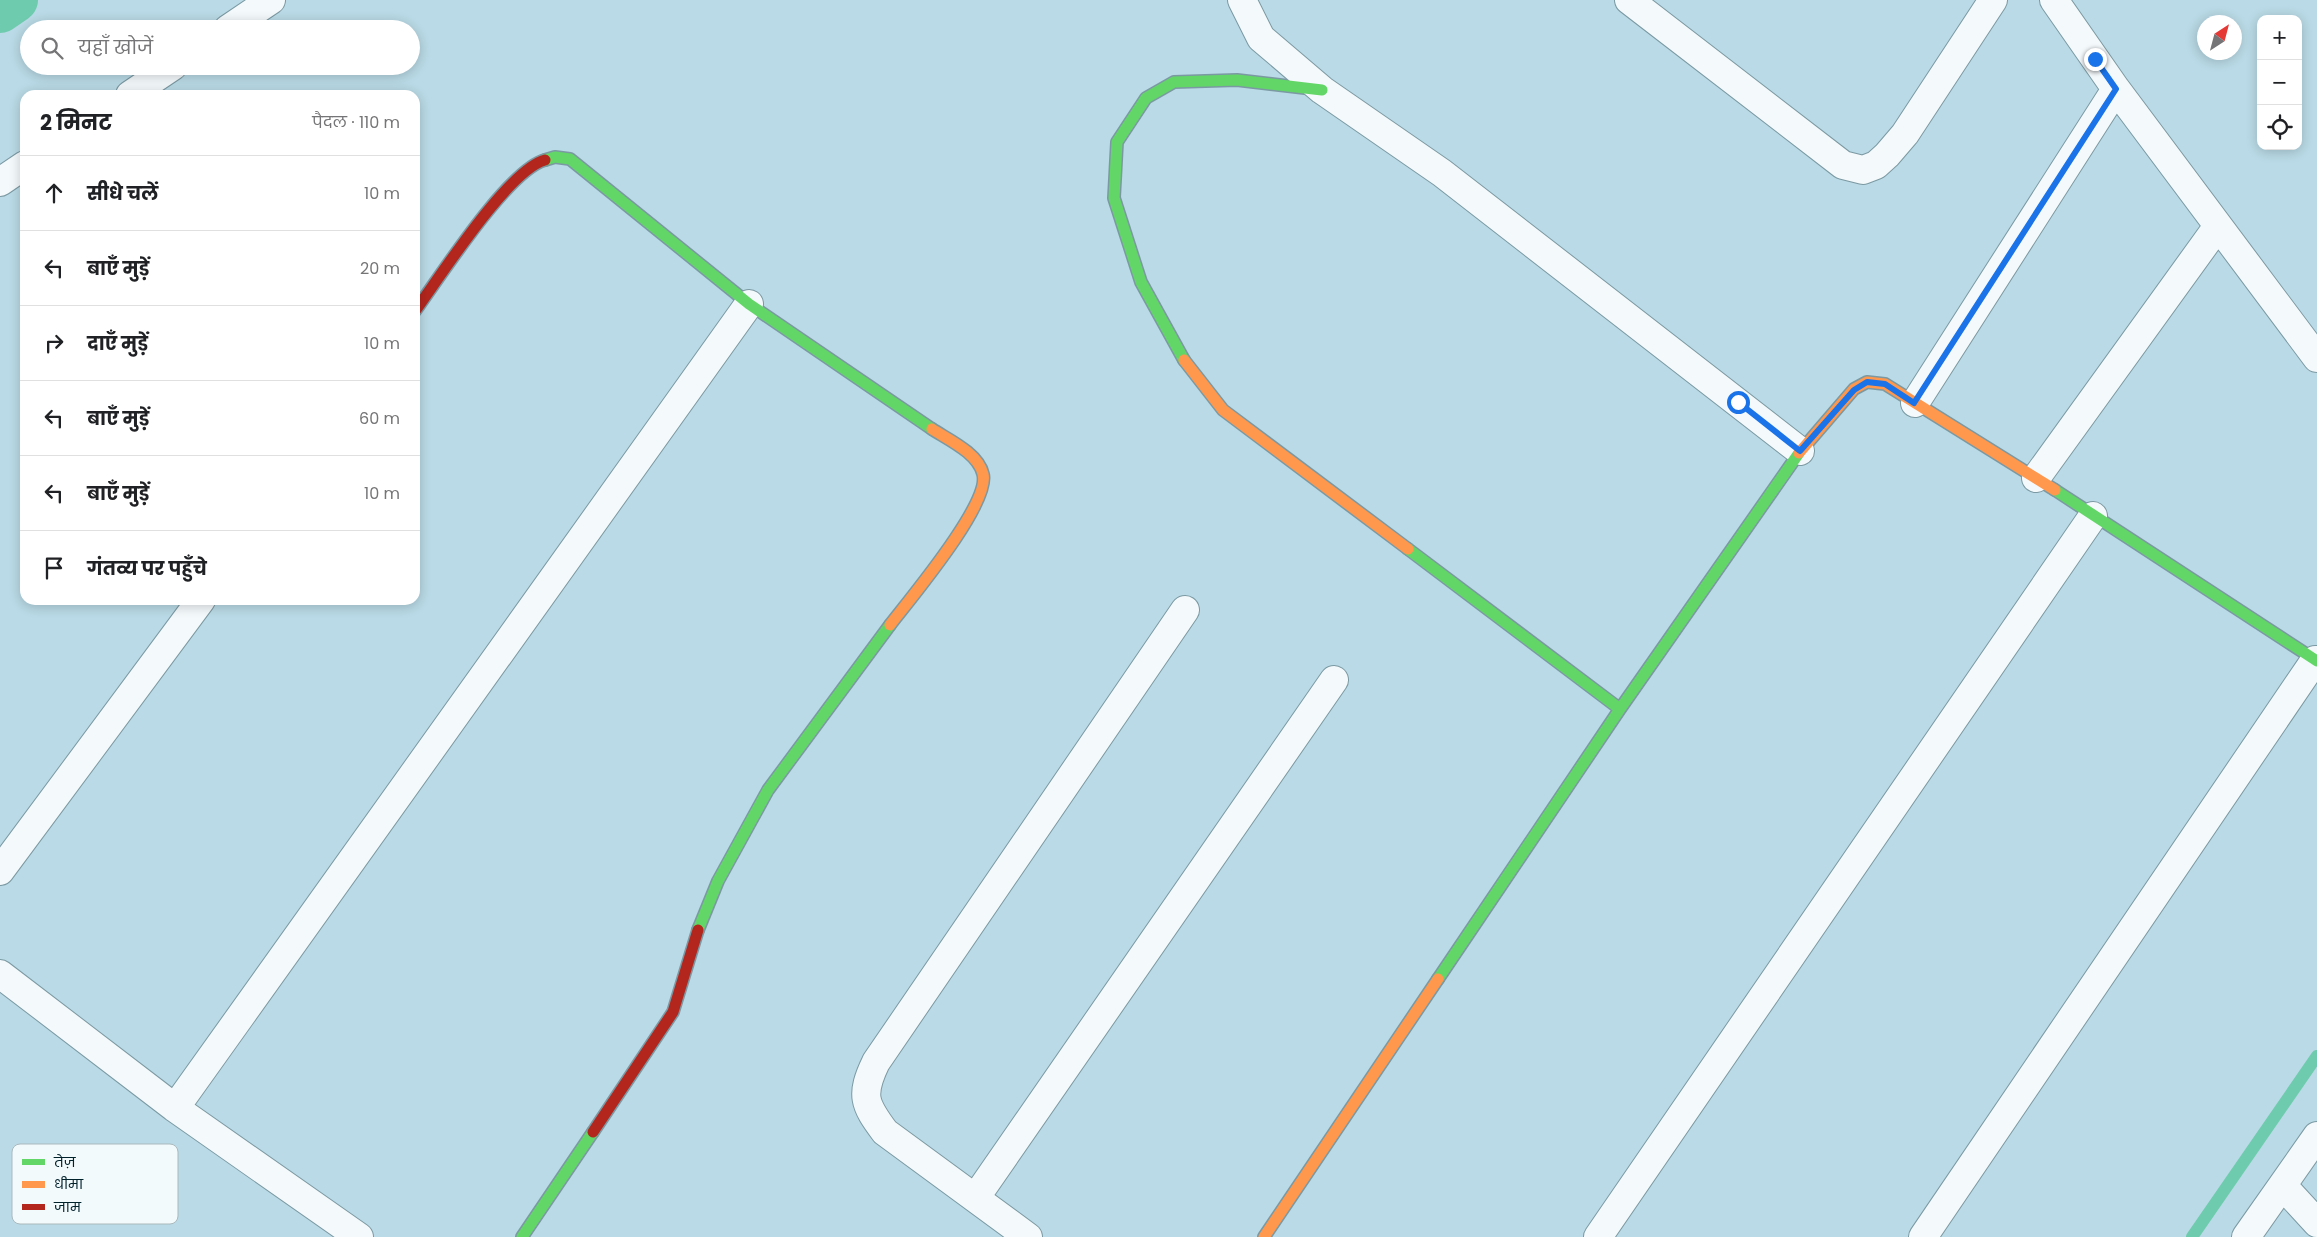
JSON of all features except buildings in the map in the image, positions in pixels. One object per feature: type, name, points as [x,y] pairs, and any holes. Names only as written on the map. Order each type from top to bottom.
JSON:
[{"type":"street","points":[[241,20],[271,0]]},
{"type":"street","points":[[1242,0],[1261,38],[1322,90],[1442,173],[1800,451]]},
{"type":"street","points":[[1629,0],[1843,165],[1863,170],[1876,165],[1906,134],[1993,0]]},
{"type":"street","points":[[2054,0],[2116,89],[2317,358]]},
{"type":"street","points":[[137,90],[159,75]]},
{"type":"street","points":[[1322,90],[1237,80],[1174,82],[1146,98],[1117,142],[1114,198],[1141,282],[1188,367],[1223,410],[1620,709]]},
{"type":"street","points":[[1914,403],[2116,89]]},
{"type":"street","points":[[420,303],[495,202],[523,173],[541,161],[555,157],[570,159],[749,304],[960,448],[979,464],[985,479],[981,495],[965,524],[768,790],[718,881],[694,941],[673,1012],[522,1237]]},
{"type":"street","points":[[0,182],[20,168]]},
{"type":"street","points":[[2036,478],[2218,226]]},
{"type":"street","points":[[175,1108],[749,304]]},
{"type":"street","points":[[1264,1237],[1620,709],[1800,451],[1854,390],[1867,382],[1885,384],[2036,478],[2316,659],[1923,1237]]},
{"type":"street","points":[[1598,1237],[2093,516]]},
{"type":"street","points":[[0,871],[197,605]]},
{"type":"street","points":[[1028,1237],[886,1132],[868,1110],[866,1082],[876,1062],[1185,610]]},
{"type":"street","points":[[976,1197],[1334,680]]},
{"type":"street","points":[[0,974],[175,1108],[359,1237]]},
{"type":"street","points":[[2246,1237],[2317,1136]]},
{"type":"street","points":[[2282,1186],[2317,1223]]},
{"type":"waterway","points":[[0,11],[16,0]]},
{"type":"waterway","points":[[2192,1237],[2317,1056]]},
{"type":"traffic: fast","points":[[1184,360],[1141,282],[1114,198],[1117,142],[1146,98],[1174,82],[1237,80],[1322,90]]},
{"type":"traffic: fast","points":[[545,160],[555,157],[570,159],[749,304],[932,429]]},
{"type":"traffic: fast","points":[[1438,979],[1620,709],[1799,453]]},
{"type":"traffic: fast","points":[[2055,490],[2317,661]]},
{"type":"traffic: fast","points":[[1408,549],[1620,709]]},
{"type":"traffic: fast","points":[[698,930],[718,881],[768,790],[890,625]]},
{"type":"traffic: fast","points":[[522,1237],[593,1132]]},
{"type":"traffic: slow","points":[[1184,360],[1223,410],[1408,549]]},
{"type":"traffic: slow","points":[[1799,453],[1854,389],[1867,382],[1885,384],[2055,490]]},
{"type":"traffic: slow","points":[[890,625],[947,551],[975,506],[982,488],[983,474],[975,460],[969,453],[932,429]]},
{"type":"traffic: slow","points":[[1264,1237],[1438,979]]},
{"type":"traffic: jam","points":[[420,304],[494,203],[530,168],[545,160]]},
{"type":"traffic: jam","points":[[593,1132],[673,1012],[698,930]]},
{"type":"route","points":[[1738,402],[1800,451],[1854,390],[1867,382],[1885,384],[1914,403],[2116,89],[2095,59]]}]
